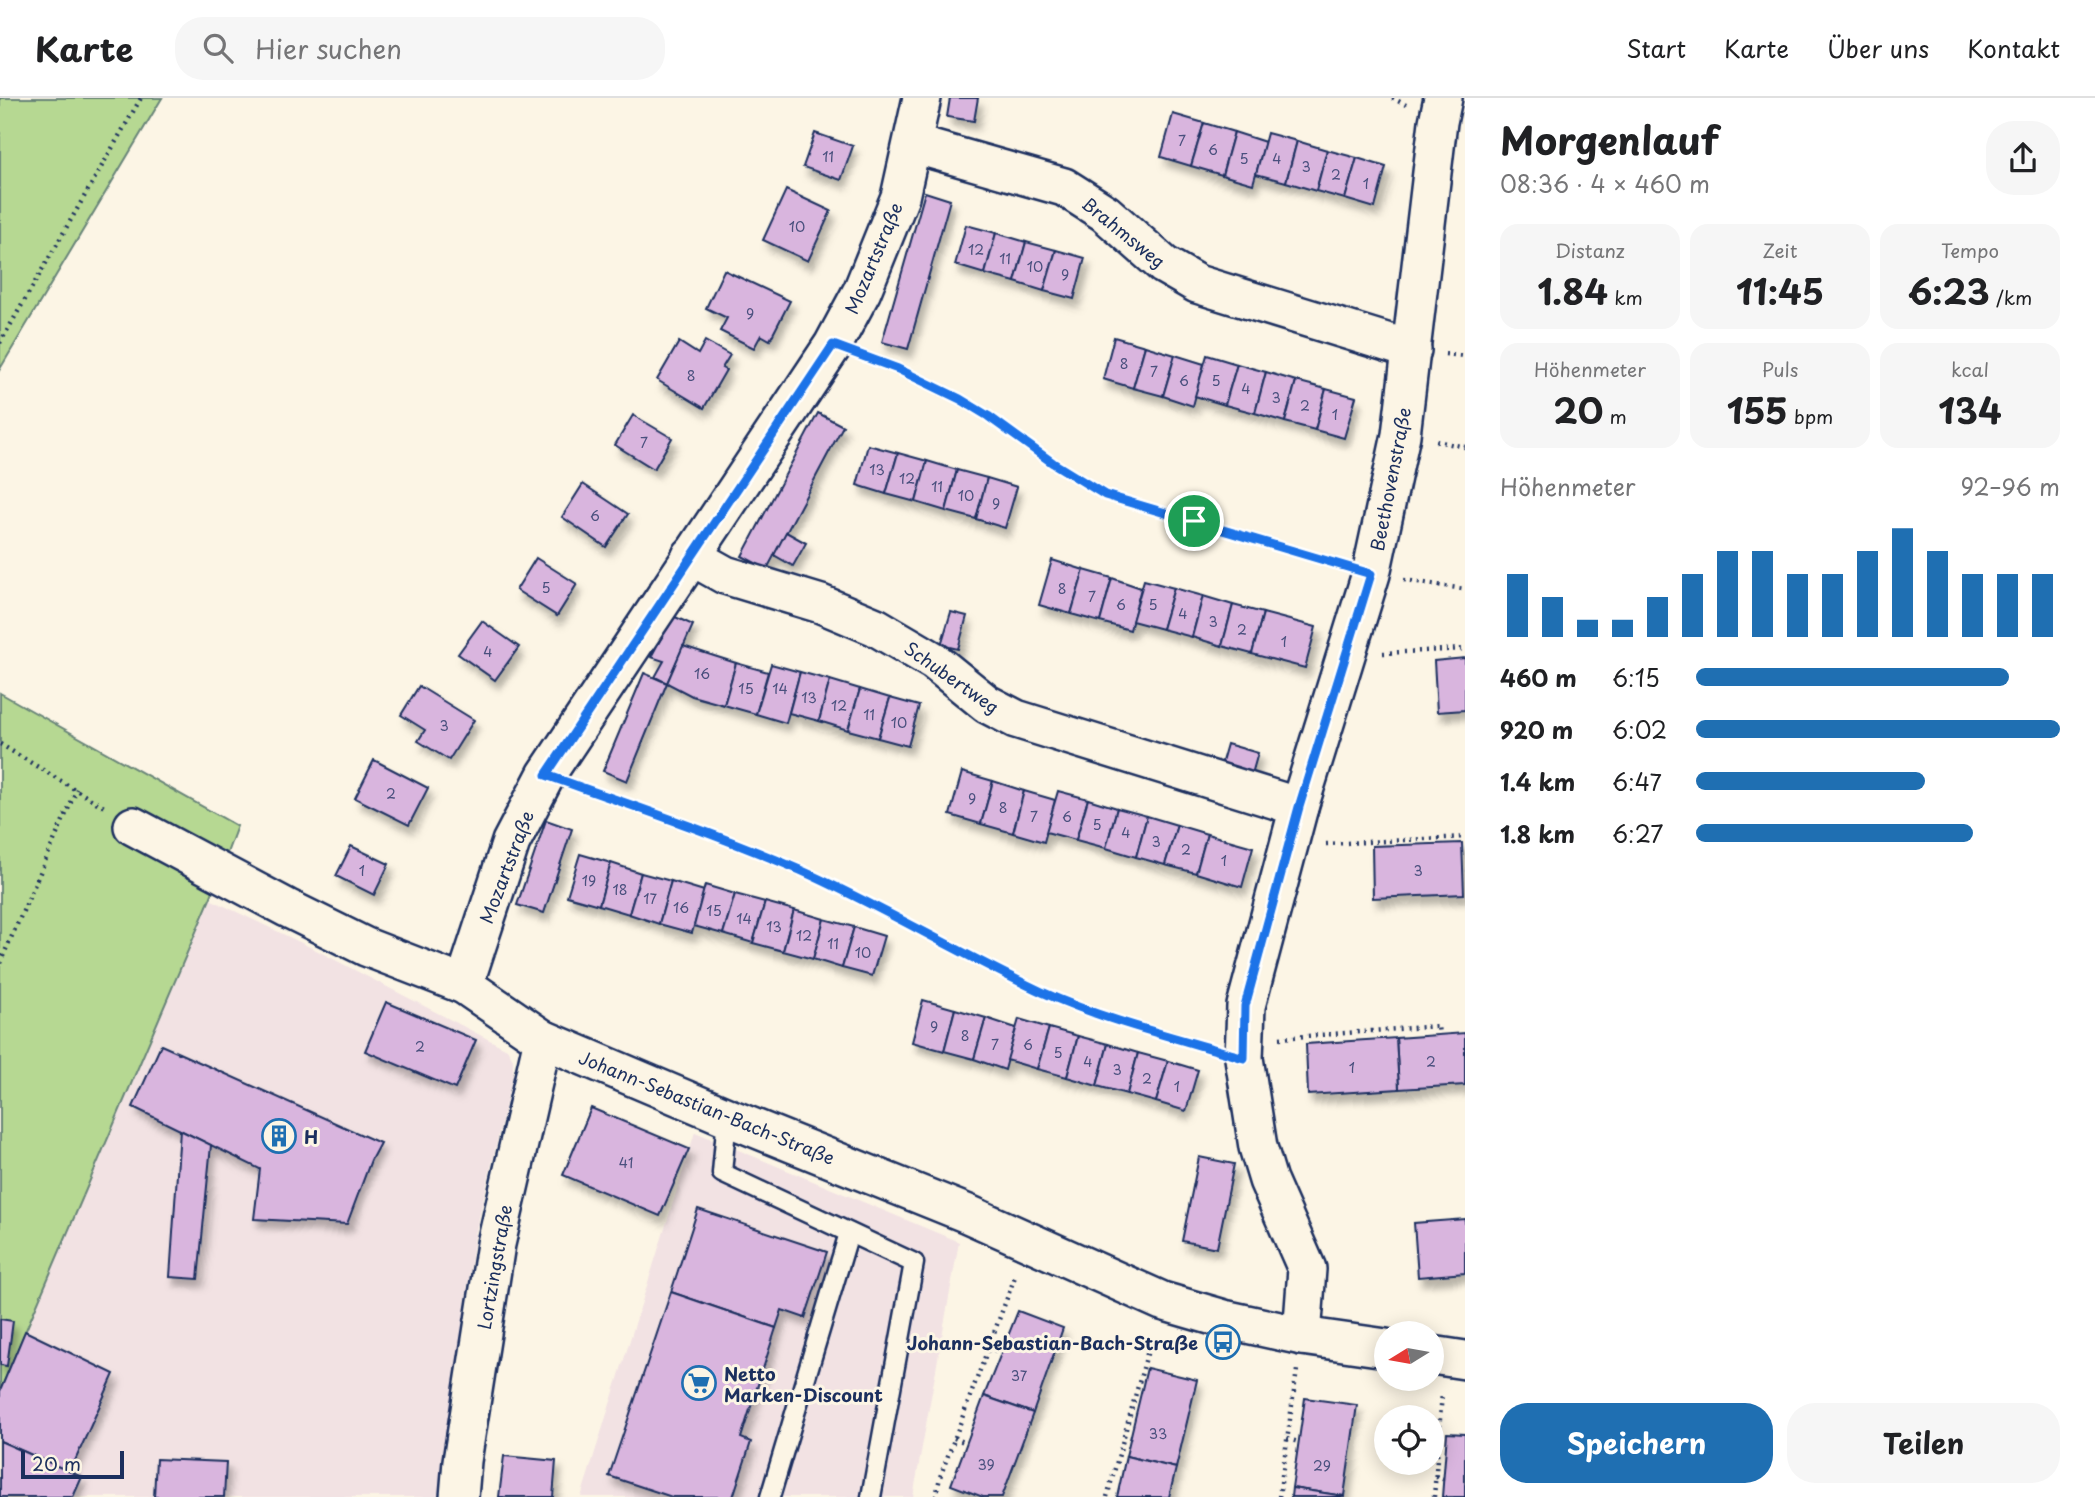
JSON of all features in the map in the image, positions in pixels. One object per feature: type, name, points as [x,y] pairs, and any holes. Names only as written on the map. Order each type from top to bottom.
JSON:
[{"type":"street","name":"Mozartstraße","points":[[464,985],[511,842],[546,775],[833,345],[862,291],[900,197],[922,98]]},
{"type":"street","name":"Beethovenstraße","points":[[1302,1336],[1307,1269],[1268,1180],[1258,1147],[1245,1049],[1245,1006],[1299,807],[1371,574],[1401,435],[1443,98]]},
{"type":"street","name":"Brahmsweg","points":[[913,144],[1064,187],[1105,213],[1164,265],[1197,284],[1412,351]]},
{"type":"street","name":"Schubertweg","points":[[691,556],[724,575],[821,604],[876,627],[934,661],[987,704],[1016,719],[1299,807]]},
{"type":"street","name":"Johann-Sebastian-Bach-Straße","points":[[133,826],[366,947],[464,985],[543,1038],[727,1117],[946,1204],[1162,1301],[1224,1319],[1302,1336],[1374,1346]]},
{"type":"street","name":"Lortzingstraße","points":[[459,1497],[462,1461],[496,1244],[543,1038]]},
{"type":"lane","points":[[727,1117],[722,1174],[914,1263],[871,1497]]},
{"type":"lane","points":[[770,1497],[849,1233]]},
{"type":"path","points":[[0,342],[141,98]]},
{"type":"path","points":[[833,345],[898,369],[960,399],[1105,495],[1371,574],[1465,589]]},
{"type":"path","points":[[1347,655],[1465,649]]},
{"type":"path","points":[[0,744],[77,789],[133,826]]},
{"type":"path","points":[[546,775],[722,837],[906,920],[946,945],[1044,993],[1128,1024],[1245,1049],[1346,1033],[1438,1026],[1439,1035]]},
{"type":"path","points":[[0,963],[77,789]]},
{"type":"path","points":[[1288,846],[1411,842],[1465,837]]},
{"type":"path","points":[[1346,1033],[1346,1041]]},
{"type":"path","points":[[936,1497],[954,1438],[1028,1242]]},
{"type":"path","points":[[1107,1497],[1135,1407],[1162,1301]]},
{"type":"path","points":[[1279,1497],[1302,1336]]},
{"type":"path","points":[[988,1347],[1001,1353]]},
{"type":"path","points":[[1434,1497],[1447,1357]]},
{"type":"path","points":[[954,1438],[966,1443]]},
{"type":"path","points":[[1287,1439],[1299,1442]]},
{"type":"path","points":[[1435,1477],[1443,1479]]},
{"type":"shaded area","points":[[210,899],[314,949],[507,1049],[513,1059],[513,1074],[475,1235],[438,1497],[0,1497],[0,1391]]},
{"type":"shaded area","points":[[695,1132],[959,1242],[913,1497],[581,1497]]},
{"type":"green space","points":[[0,98],[162,98],[0,369]]},
{"type":"green space","points":[[0,693],[237,826],[210,899],[0,1391]]},
{"type":"building","points":[[950,98],[978,98],[974,121],[947,117]]},
{"type":"building","points":[[1173,114],[1204,123],[1191,166],[1161,157]]},
{"type":"building","points":[[1204,123],[1234,132],[1222,175],[1191,166]]},
{"type":"building","points":[[1234,132],[1265,142],[1253,184],[1222,175]]},
{"type":"building","points":[[815,133],[853,146],[841,180],[803,167]]},
{"type":"building","points":[[1267,133],[1297,141],[1286,182],[1256,174]]},
{"type":"building","points":[[1297,141],[1327,150],[1316,191],[1286,182]]},
{"type":"building","points":[[1327,150],[1357,158],[1345,199],[1316,191]]},
{"type":"building","points":[[1357,158],[1386,167],[1375,208],[1345,199]]},
{"type":"building","points":[[786,190],[831,211],[808,261],[763,240]]},
{"type":"building","points":[[925,192],[950,200],[908,349],[882,342]]},
{"type":"building","points":[[966,225],[996,233],[985,274],[955,265]]},
{"type":"building","points":[[996,233],[1026,242],[1015,282],[985,274]]},
{"type":"building","points":[[1026,242],[1056,250],[1044,291],[1015,282]]},
{"type":"building","points":[[1056,250],[1085,258],[1074,299],[1044,291]]},
{"type":"building","points":[[724,270],[790,301],[770,340],[761,335],[754,348],[720,331],[727,318],[706,308]]},
{"type":"building","points":[[1114,337],[1145,346],[1133,388],[1103,379]]},
{"type":"building","points":[[705,341],[730,355],[722,368],[726,370],[704,408],[657,380],[679,342],[698,354]]},
{"type":"building","points":[[1145,346],[1175,355],[1163,396],[1133,388]]},
{"type":"building","points":[[1175,355],[1204,364],[1193,406],[1163,396]]},
{"type":"building","points":[[1207,355],[1237,364],[1225,405],[1195,396]]},
{"type":"building","points":[[1237,364],[1266,372],[1255,413],[1225,405]]},
{"type":"building","points":[[1266,372],[1296,381],[1285,422],[1255,413]]},
{"type":"building","points":[[1296,381],[1326,389],[1315,430],[1285,422]]},
{"type":"building","points":[[1326,389],[1356,397],[1344,438],[1315,430]]},
{"type":"building","points":[[818,413],[843,426],[767,569],[742,556]]},
{"type":"building","points":[[633,415],[672,438],[654,469],[615,445]]},
{"type":"building","points":[[868,445],[898,453],[886,494],[857,485]]},
{"type":"building","points":[[898,453],[927,461],[916,502],[886,494]]},
{"type":"building","points":[[927,461],[957,470],[946,511],[916,502]]},
{"type":"building","points":[[957,470],[987,478],[976,519],[946,511]]},
{"type":"building","points":[[987,478],[1017,487],[1005,528],[976,519]]},
{"type":"building","points":[[583,484],[628,514],[606,547],[562,517]]},
{"type":"building","points":[[786,532],[806,543],[793,566],[774,555]]},
{"type":"building","points":[[536,558],[577,584],[557,616],[516,590]]},
{"type":"building","points":[[1052,560],[1084,570],[1071,614],[1039,605]]},
{"type":"building","points":[[1084,570],[1112,578],[1100,622],[1071,614]]},
{"type":"building","points":[[1112,578],[1141,588],[1130,630],[1100,622]]},
{"type":"building","points":[[1144,580],[1174,588],[1162,629],[1132,621]]},
{"type":"building","points":[[1174,588],[1203,596],[1192,637],[1162,629]]},
{"type":"building","points":[[1203,596],[1233,605],[1222,646],[1192,637]]},
{"type":"building","points":[[1233,605],[1263,613],[1252,654],[1222,646]]},
{"type":"building","points":[[951,612],[967,616],[958,649],[941,645]]},
{"type":"building","points":[[1263,613],[1316,627],[1305,668],[1252,654]]},
{"type":"building","points":[[673,616],[693,625],[667,683],[655,677],[664,661],[651,657]]},
{"type":"building","points":[[482,621],[519,647],[495,680],[458,654]]},
{"type":"building","points":[[683,646],[736,663],[724,705],[692,696],[667,683]]},
{"type":"building","points":[[1465,658],[1465,710],[1437,712],[1434,661]]},
{"type":"building","points":[[736,663],[768,672],[756,714],[724,705]]},
{"type":"building","points":[[771,664],[800,672],[786,723],[756,714]]},
{"type":"building","points":[[800,672],[830,680],[819,721],[789,713]]},
{"type":"building","points":[[644,673],[667,683],[627,781],[603,771]]},
{"type":"building","points":[[830,680],[860,689],[848,730],[819,721]]},
{"type":"building","points":[[419,686],[474,720],[449,760],[418,741],[425,730],[401,715]]},
{"type":"building","points":[[860,689],[890,698],[878,738],[848,730]]},
{"type":"building","points":[[890,698],[919,706],[908,746],[878,738]]},
{"type":"building","points":[[1227,744],[1258,753],[1250,781],[1219,772]]},
{"type":"building","points":[[374,760],[428,788],[409,825],[355,798]]},
{"type":"building","points":[[962,772],[993,781],[981,824],[950,815]]},
{"type":"building","points":[[993,781],[1024,791],[1013,833],[981,824]]},
{"type":"building","points":[[1024,791],[1055,800],[1044,842],[1013,833]]},
{"type":"building","points":[[1058,791],[1088,799],[1076,840],[1046,832]]},
{"type":"building","points":[[1088,799],[1117,808],[1106,848],[1076,840]]},
{"type":"building","points":[[1117,808],[1147,816],[1136,857],[1106,848]]},
{"type":"building","points":[[1147,816],[1177,825],[1165,865],[1136,857]]},
{"type":"building","points":[[546,820],[572,829],[544,913],[517,905]]},
{"type":"building","points":[[1177,825],[1207,834],[1196,873],[1165,865]]},
{"type":"building","points":[[1207,834],[1253,847],[1242,887],[1196,873]]},
{"type":"building","points":[[1462,843],[1464,894],[1373,898],[1372,846]]},
{"type":"building","points":[[351,846],[389,864],[374,895],[336,876]]},
{"type":"building","points":[[580,854],[611,863],[599,905],[567,896]]},
{"type":"building","points":[[611,863],[641,873],[629,914],[599,905]]},
{"type":"building","points":[[641,873],[671,881],[659,924],[629,914]]},
{"type":"building","points":[[671,881],[704,891],[692,933],[659,924]]},
{"type":"building","points":[[705,885],[735,894],[723,934],[694,926]]},
{"type":"building","points":[[735,894],[765,902],[753,943],[723,934]]},
{"type":"building","points":[[765,902],[794,910],[783,951],[753,943]]},
{"type":"building","points":[[794,910],[824,919],[813,959],[783,951]]},
{"type":"building","points":[[824,919],[854,927],[842,968],[813,959]]},
{"type":"building","points":[[854,927],[884,936],[872,976],[842,968]]},
{"type":"building","points":[[923,1000],[955,1009],[944,1051],[912,1042]]},
{"type":"building","points":[[386,1002],[476,1040],[455,1089],[365,1051]]},
{"type":"building","points":[[955,1009],[986,1018],[974,1059],[944,1051]]},
{"type":"building","points":[[986,1018],[1016,1028],[1005,1070],[974,1059]]},
{"type":"building","points":[[1019,1019],[1049,1028],[1037,1069],[1007,1060]]},
{"type":"building","points":[[1049,1028],[1078,1036],[1067,1077],[1037,1069]]},
{"type":"building","points":[[1465,1033],[1465,1085],[1399,1089],[1396,1038]]},
{"type":"building","points":[[1078,1036],[1108,1044],[1097,1086],[1067,1077]]},
{"type":"building","points":[[1396,1038],[1399,1089],[1308,1095],[1306,1044]]},
{"type":"building","points":[[1108,1044],[1138,1053],[1127,1094],[1097,1086]]},
{"type":"building","name":"H","points":[[161,1045],[380,1143],[347,1224],[254,1219],[260,1169],[133,1107]]},
{"type":"building","points":[[1138,1053],[1168,1061],[1156,1102],[1127,1094]]},
{"type":"building","points":[[1168,1061],[1198,1070],[1186,1111],[1156,1102]]},
{"type":"building","points":[[591,1108],[689,1149],[660,1216],[563,1175]]},
{"type":"building","points":[[180,1130],[211,1145],[198,1279],[170,1277]]},
{"type":"building","points":[[1199,1157],[1234,1164],[1217,1248],[1182,1241]]},
{"type":"building","points":[[698,1209],[827,1252],[805,1318],[782,1310],[776,1328],[671,1292]]},
{"type":"building","points":[[1465,1219],[1465,1273],[1418,1277],[1414,1223]]},
{"type":"building","name":"Netto Marken-Discount","points":[[671,1292],[776,1328],[741,1438],[751,1442],[733,1497],[672,1497],[609,1476]]},
{"type":"building","points":[[1018,1311],[1063,1328],[1033,1413],[984,1396]]},
{"type":"building","points":[[0,1319],[13,1321],[7,1366],[0,1365]]},
{"type":"building","points":[[25,1331],[114,1374],[70,1472],[0,1441],[0,1391]]},
{"type":"building","points":[[1147,1368],[1197,1380],[1176,1468],[1126,1456]]},
{"type":"building","points":[[984,1396],[1033,1413],[1002,1497],[983,1497],[951,1485]]},
{"type":"building","points":[[1305,1398],[1357,1405],[1344,1496],[1292,1488]]},
{"type":"building","points":[[1447,1433],[1465,1434],[1465,1497],[1442,1497]]},
{"type":"building","points":[[0,1441],[82,1477],[73,1497],[0,1497]]},
{"type":"building","points":[[504,1456],[556,1461],[553,1497],[499,1497]]},
{"type":"building","points":[[1126,1456],[1176,1468],[1169,1497],[1117,1497]]},
{"type":"building","points":[[156,1459],[226,1462],[224,1497],[154,1497]]},
{"type":"building","points":[[1292,1488],[1344,1496],[1344,1497],[1291,1497]]},
{"type":"place","name":"H","points":[[279,1136]]},
{"type":"place","name":"Johann-Sebastian-Bach-Straße","points":[[1223,1342]]},
{"type":"place","name":"Netto Marken-Discount","points":[[699,1383]]},
{"type":"route","points":[[833,345],[925,380],[960,399],[1105,495],[1194,521],[1371,574],[1299,807],[1245,1006],[1244,1058],[1128,1024],[1044,993],[946,945],[906,920],[802,872],[722,837],[546,775],[833,345]]}]
